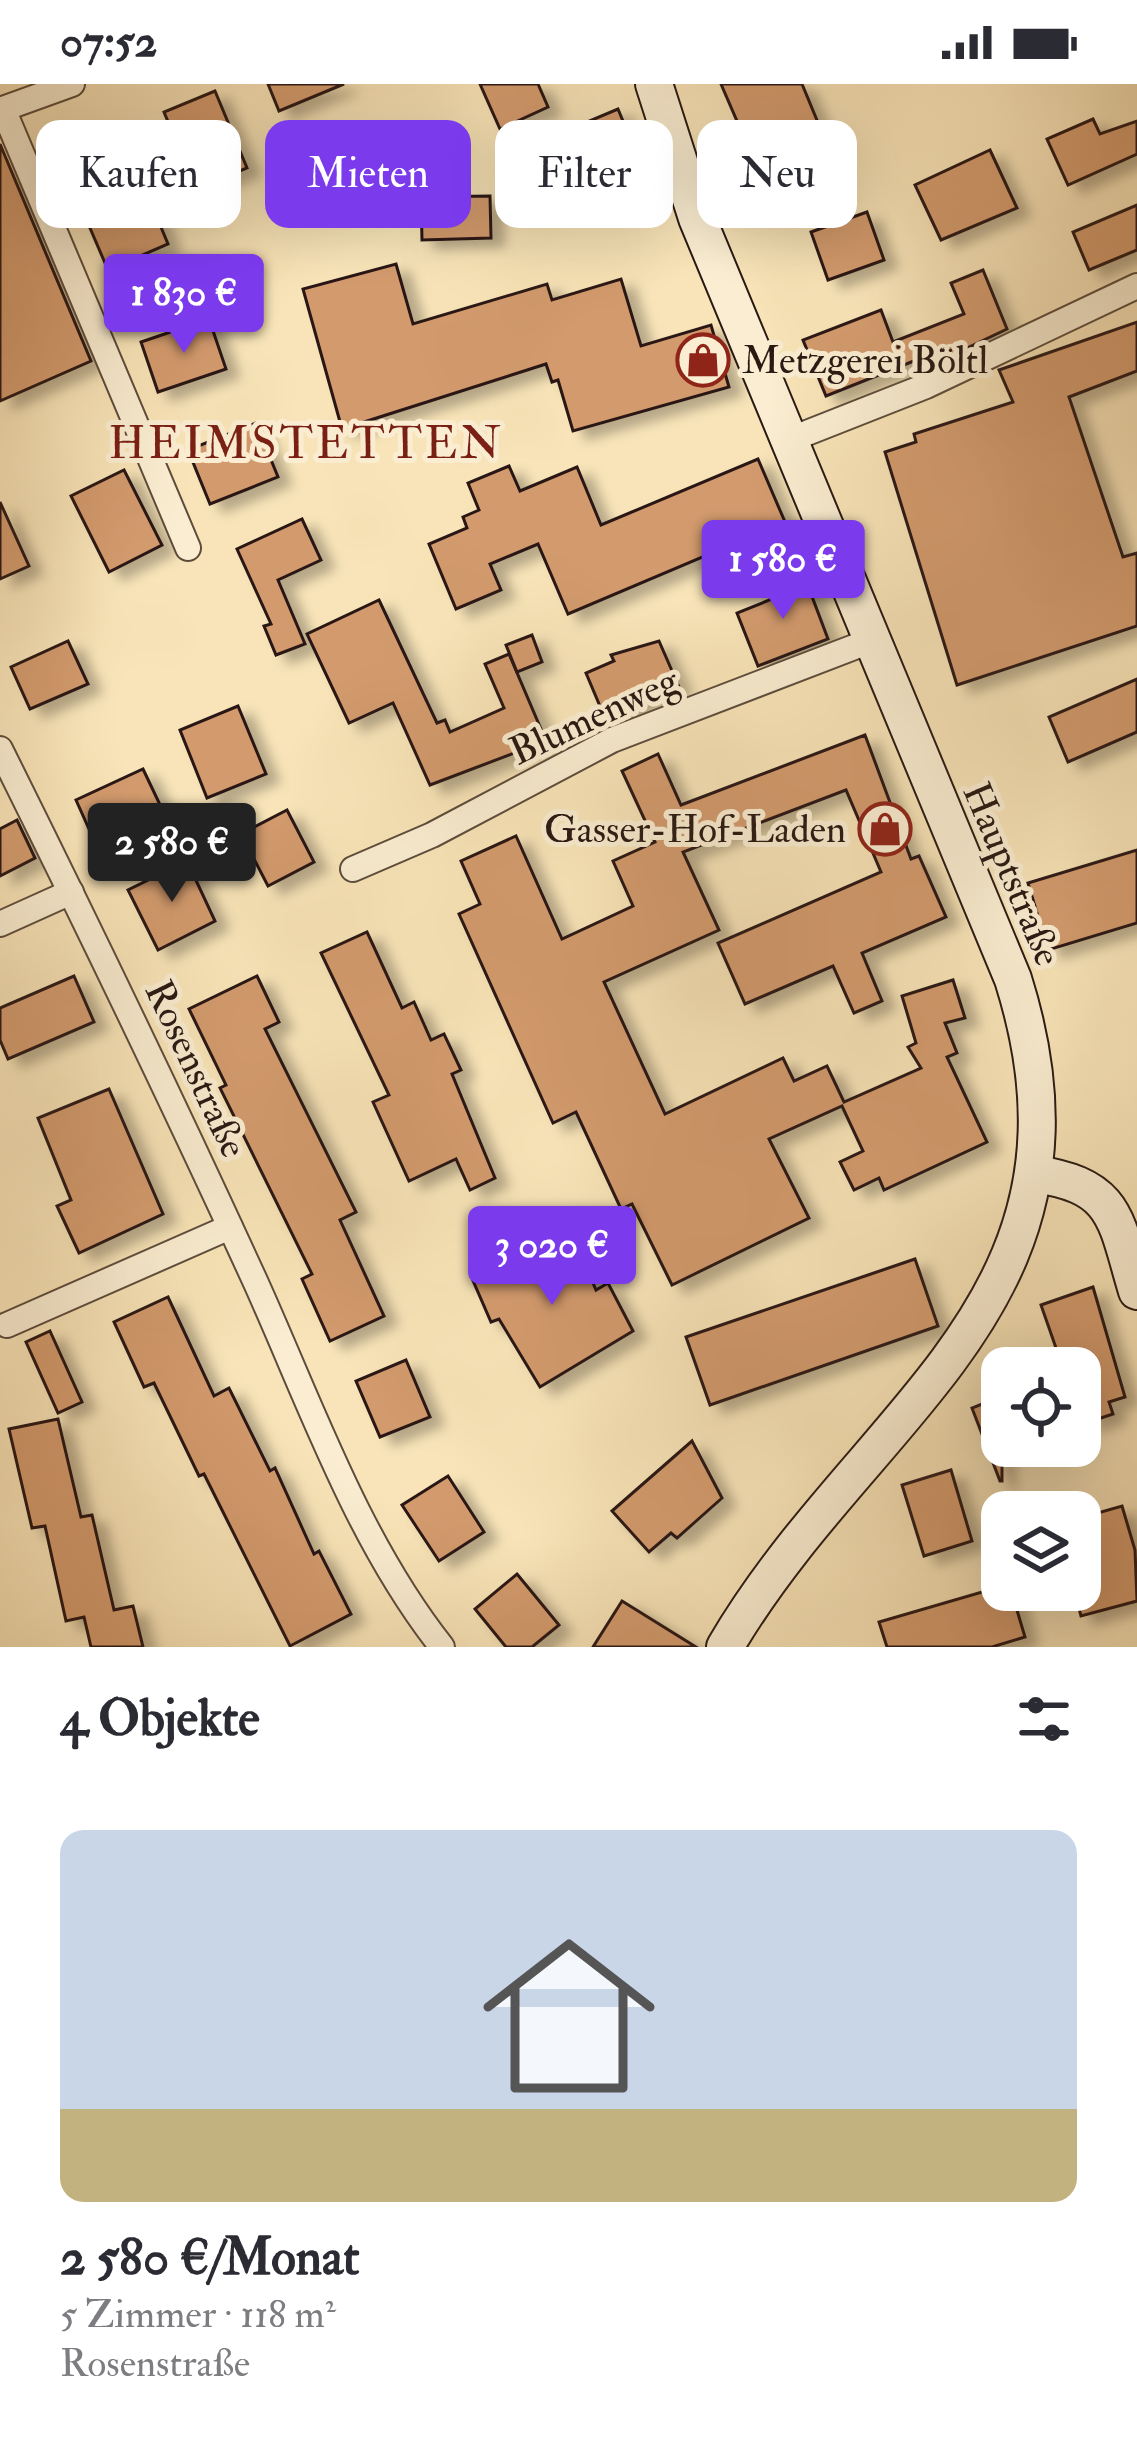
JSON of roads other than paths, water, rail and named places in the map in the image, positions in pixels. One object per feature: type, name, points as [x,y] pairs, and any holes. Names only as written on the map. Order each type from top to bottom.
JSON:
[{"type":"street","points":[[72,84],[2,109],[188,548]]},
{"type":"street","name":"Hauptstraße","points":[[654,84],[695,211],[1024,1015],[1040,1095],[1035,1174],[1003,1272],[963,1341],[918,1402],[817,1515],[725,1647]]},
{"type":"street","points":[[789,440],[926,386],[1137,286]]},
{"type":"street","name":"Blumenweg","points":[[353,869],[432,835],[612,740],[870,641]]},
{"type":"street","name":"Rosenstraße","points":[[0,749],[230,1227],[350,1492],[399,1585],[442,1647]]},
{"type":"street","points":[[0,924],[71,892]]},
{"type":"street","points":[[1035,1174],[1076,1180],[1105,1199],[1137,1291]]},
{"type":"street","points":[[7,1325],[230,1227]]},
{"type":"place","name":"Metzgerei Böltl","points":[[703,360]]},
{"type":"place","name":"Gasser-Hof-Laden","points":[[885,829]]},
{"type":"district","name":"HEIMSTETTEN","points":[[306,444]]}]
